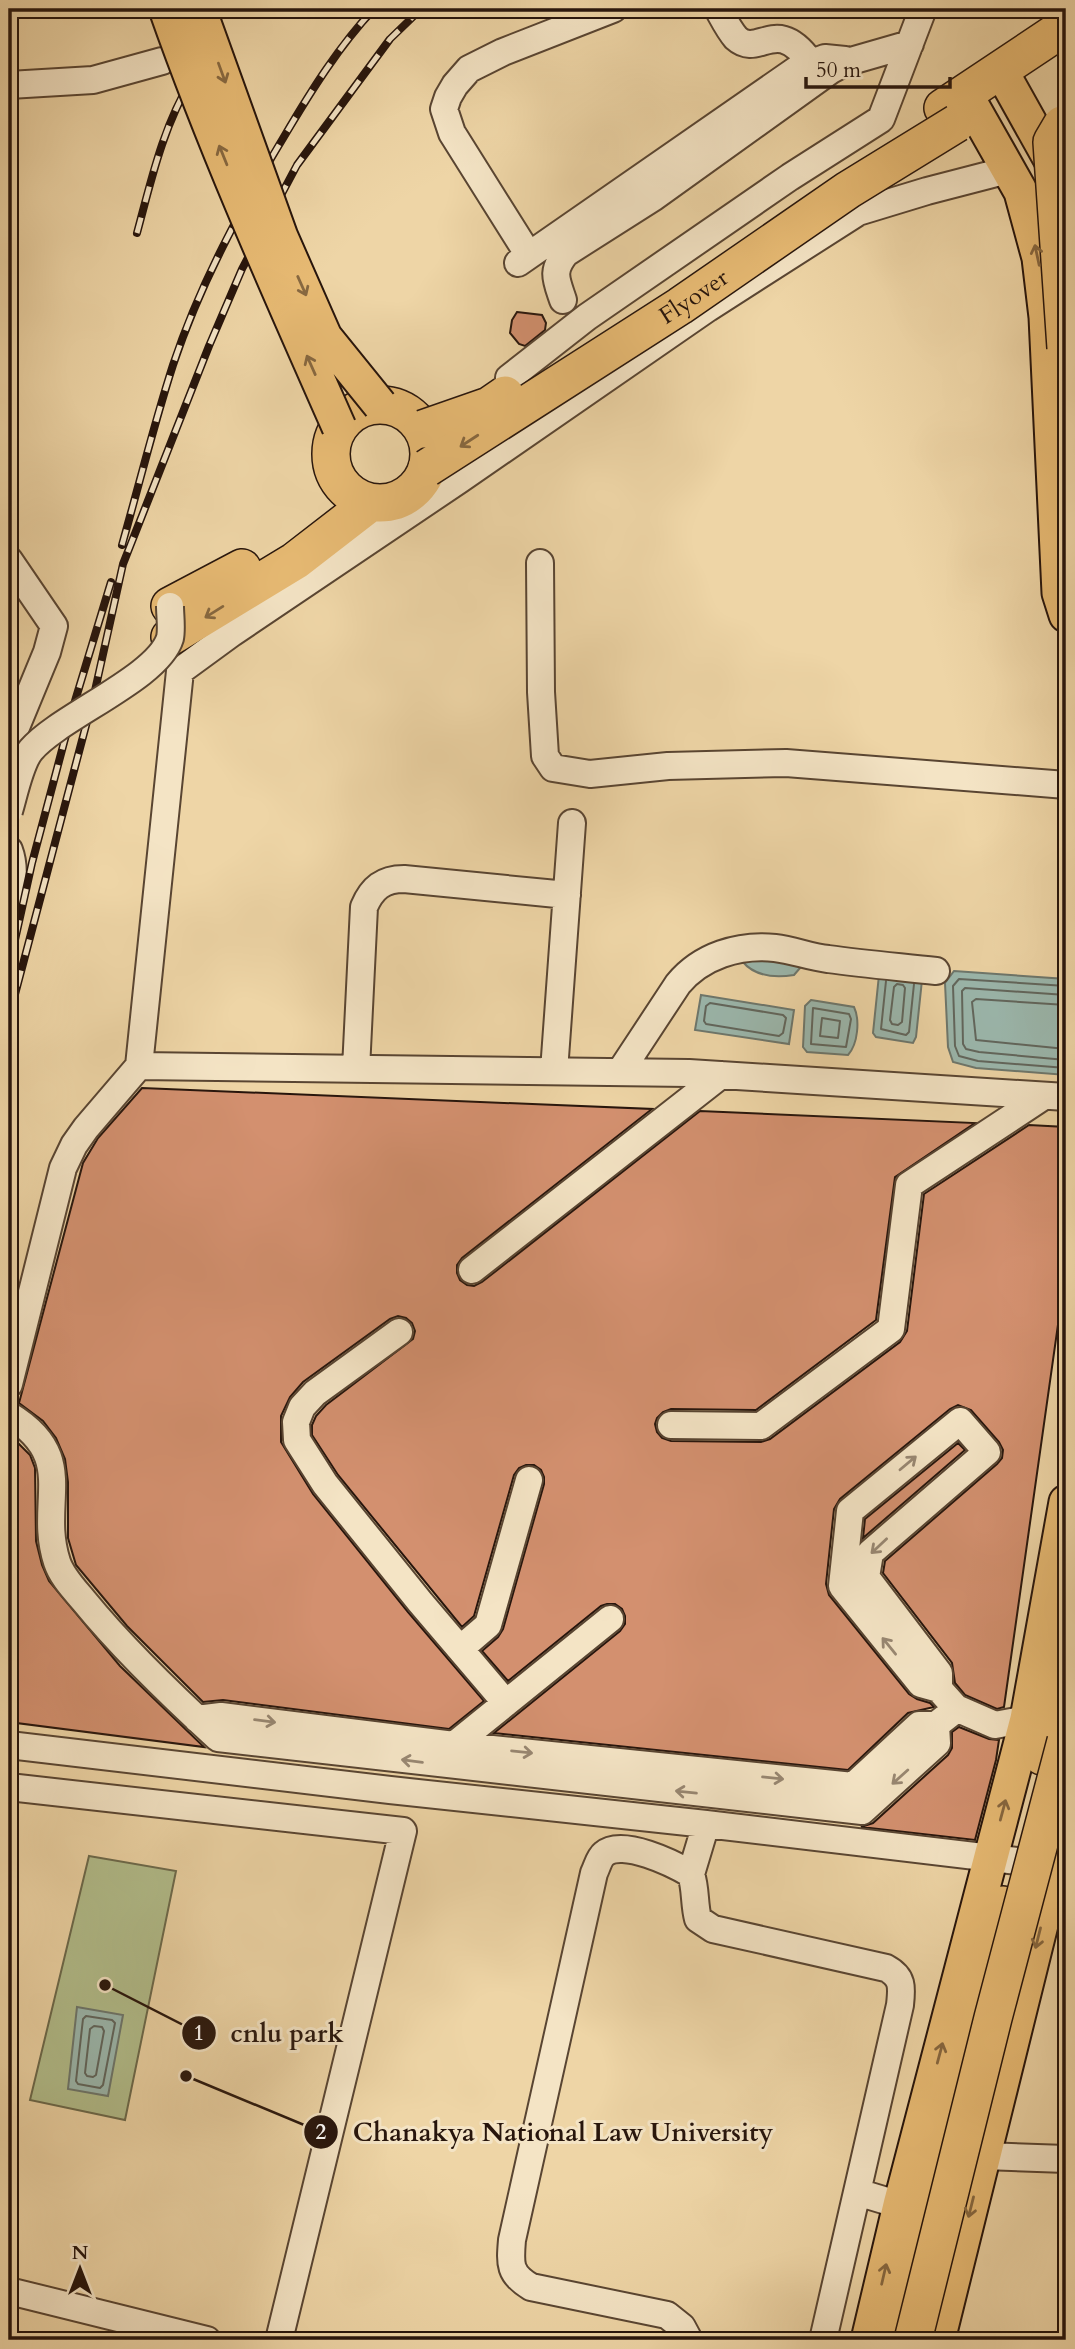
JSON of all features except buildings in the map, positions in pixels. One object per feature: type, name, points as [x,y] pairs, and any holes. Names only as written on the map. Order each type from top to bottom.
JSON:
[{"type":"highway","points":[[1007,80],[1066,26]]},
{"type":"highway","points":[[960,109],[1007,80],[1066,56]]},
{"type":"highway","name":"Flyover","points":[[422,429],[489,406],[762,222],[960,109]]},
{"type":"highway","name":"Flyover","points":[[359,498],[392,502],[413,492],[427,468],[680,306],[960,109]]},
{"type":"highway","points":[[1060,357],[1052,142],[1065,122]]},
{"type":"highway","points":[[170,621],[223,579],[359,498],[334,474],[331,450],[339,427],[357,411],[380,405],[405,411],[422,429],[429,451],[427,468]]},
{"type":"highway","points":[[913,2340],[993,2018],[1054,1749],[1066,1631]]},
{"type":"highway","points":[[891,2340],[1003,1905],[1054,1749]]},
{"type":"main road","points":[[166,9],[265,261],[339,427]]},
{"type":"main road","points":[[199,9],[281,237],[325,337],[380,405]]},
{"type":"main road","points":[[1007,80],[1066,190]]},
{"type":"main road","points":[[960,109],[1009,170],[1021,192],[1039,258],[1046,317],[1060,357],[1059,593],[1066,615]]},
{"type":"main road","points":[[868,2340],[900,2205],[1027,1719],[1066,1502]]},
{"type":"main road","points":[[938,2340],[1066,1825]]},
{"type":"street","points":[[614,9],[503,52],[469,69],[448,97],[444,109],[452,133],[523,259],[810,62],[825,58],[852,61]]},
{"type":"street","points":[[718,9],[736,37],[744,42],[780,38],[793,42],[810,62]]},
{"type":"street","points":[[516,441],[509,378],[587,317],[790,177],[881,119],[923,9]]},
{"type":"street","points":[[563,300],[555,274],[566,253],[654,197],[831,70],[910,44]]},
{"type":"street","points":[[9,85],[93,80],[162,61]]},
{"type":"street","points":[[9,1384],[63,1168],[86,1128],[139,1066],[180,671],[708,308],[858,212],[1009,170]]},
{"type":"street","points":[[9,560],[54,626],[47,652],[9,744]]},
{"type":"street","points":[[540,563],[541,692],[545,756],[553,768],[590,774],[668,766],[786,763],[1066,785]]},
{"type":"street","points":[[9,811],[30,751],[141,672],[162,653],[170,621]]},
{"type":"street","points":[[554,1071],[572,824]]},
{"type":"street","points":[[9,850],[13,861],[9,899]]},
{"type":"street","points":[[356,1069],[364,907],[369,895],[379,885],[391,879],[404,879],[566,895]]},
{"type":"street","points":[[620,1072],[689,970],[711,958],[743,948],[775,948],[828,959],[936,971]]},
{"type":"street","points":[[139,1066],[721,1075],[1055,1097]]},
{"type":"street","points":[[472,1270],[721,1075]]},
{"type":"street","points":[[671,1425],[761,1426],[891,1329],[909,1185],[1055,1097]]},
{"type":"street","points":[[399,1332],[302,1406],[296,1422],[297,1440],[325,1484],[506,1703]]},
{"type":"street","points":[[9,1415],[33,1432],[45,1448],[52,1478],[53,1544],[64,1576],[96,1615],[180,1704],[218,1738],[452,1755],[862,1811],[937,1743],[936,1726],[956,1708]]},
{"type":"street","points":[[939,1689],[939,1672],[866,1577],[870,1553],[987,1451],[960,1421],[850,1511],[842,1586],[920,1684],[939,1689],[956,1708],[995,1725],[1027,1719]]},
{"type":"street","points":[[460,1649],[488,1625],[529,1480]]},
{"type":"street","points":[[452,1755],[506,1703],[610,1619]]},
{"type":"street","points":[[9,1745],[1056,1866]]},
{"type":"street","points":[[9,1787],[403,1831],[279,2340]]},
{"type":"street","points":[[384,1829],[390,1790]]},
{"type":"street","points":[[706,1824],[691,1874],[695,1886],[694,1906],[698,1919],[713,1929],[886,1968],[901,1980],[900,2005],[823,2340]]},
{"type":"street","points":[[689,2340],[682,2327],[667,2315],[531,2287],[517,2279],[511,2257],[515,2222],[594,1873],[602,1855],[612,1849],[639,1851],[691,1874]]},
{"type":"street","points":[[984,2156],[1066,2159]]},
{"type":"street","points":[[857,2192],[900,2205]]},
{"type":"street","points":[[9,2291],[207,2340]]},
{"type":"green space","points":[[89,1856],[176,1871],[125,2120],[30,2100]]},
{"type":"water","points":[[796,959],[800,968],[794,975],[780,976],[759,973],[742,961]]},
{"type":"water","points":[[954,971],[1066,979],[1066,1075],[976,1068],[953,1062],[948,1047],[945,983]]},
{"type":"water","points":[[879,975],[922,980],[916,1037],[913,1043],[876,1037],[873,1033]]},
{"type":"water","points":[[701,995],[794,1010],[789,1044],[695,1030]]},
{"type":"water","points":[[811,1000],[854,1007],[857,1032],[848,1055],[807,1052],[803,1047],[805,1006]]},
{"type":"water","points":[[77,2007],[123,2015],[108,2096],[68,2089]]},
{"type":"railway","points":[[122,545],[173,365],[209,276],[253,190],[305,102],[337,54],[374,9]]},
{"type":"railway","points":[[9,1017],[94,695],[123,564],[209,346],[242,269],[297,165],[390,39],[421,9]]},
{"type":"railway","points":[[137,233],[166,135],[192,79]]},
{"type":"railway","points":[[9,967],[32,863],[75,701],[111,582]]},
{"type":"place","name":"cnlu park","points":[[105,1985]]},
{"type":"place","name":"Chanakya National Law University","points":[[186,2076]]}]
